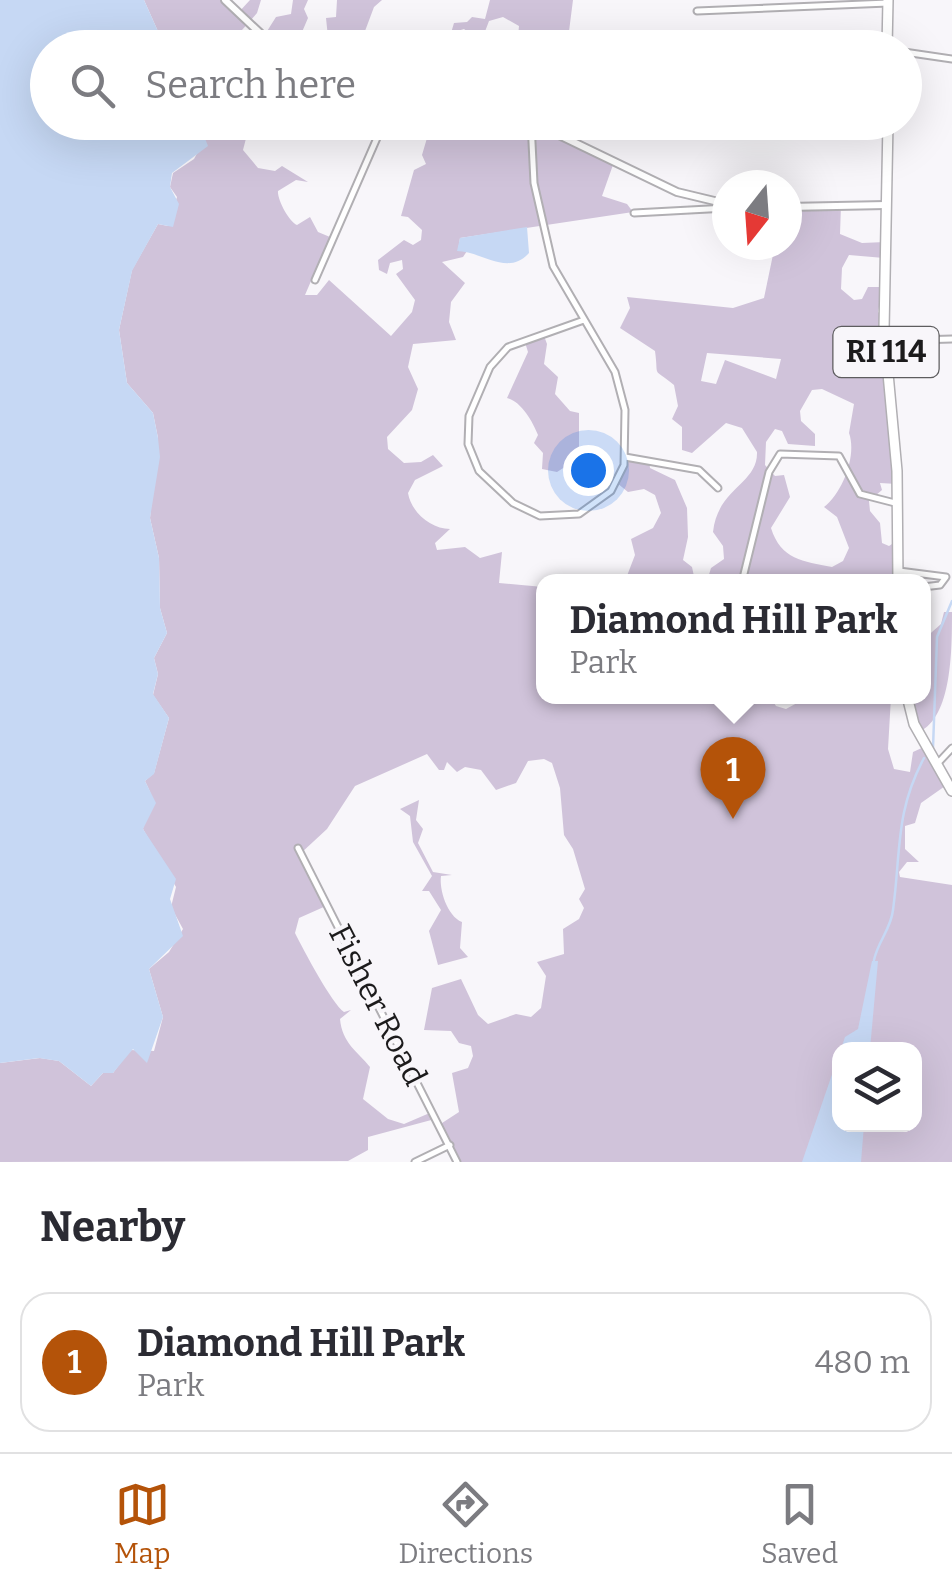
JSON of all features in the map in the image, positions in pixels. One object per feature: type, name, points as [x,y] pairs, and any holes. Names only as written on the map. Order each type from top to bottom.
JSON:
[{"type":"main road","points":[[888,2],[888,30]]},
{"type":"main road","name":"RI 114","points":[[888,140],[885,341],[898,574]]},
{"type":"main road","points":[[910,704],[931,758],[952,791]]},
{"type":"street","points":[[225,0],[257,30]]},
{"type":"street","points":[[697,11],[888,2]]},
{"type":"street","points":[[922,55],[952,59]]},
{"type":"street","points":[[314,280],[376,140]]},
{"type":"street","points":[[533,140],[534,183],[551,257],[621,387],[625,457],[617,483],[604,499],[579,514],[560,518],[530,513],[491,485],[470,454],[469,416],[498,357],[520,340],[584,320]]},
{"type":"street","points":[[569,140],[676,192],[712,202]]},
{"type":"street","points":[[802,207],[886,205]]},
{"type":"street","points":[[634,213],[712,207]]},
{"type":"street","points":[[885,341],[952,339]]},
{"type":"street","points":[[744,574],[768,472],[780,454],[839,456],[860,494],[897,503]]},
{"type":"street","points":[[625,457],[699,470],[718,488]]},
{"type":"street","points":[[931,577],[946,577],[940,586],[931,587]]},
{"type":"street","points":[[931,758],[952,748]]},
{"type":"street","name":"Fisher Road","points":[[298,848],[456,1162]]},
{"type":"street","points":[[415,1162],[450,1145]]},
{"type":"shaded area","points":[[144,0],[224,0],[238,13],[250,0],[261,0],[257,13],[242,30],[157,30]]},
{"type":"shaded area","points":[[293,0],[308,0],[304,9],[308,18],[303,30],[268,30],[276,17],[291,14]]},
{"type":"shaded area","points":[[337,0],[382,0],[374,7],[365,30],[327,30],[326,18],[336,17]]},
{"type":"shaded area","points":[[490,0],[573,0],[569,30],[519,30],[519,26],[503,17],[489,21],[486,30],[452,30],[454,23],[467,22],[472,17],[485,19]]},
{"type":"shaded area","points":[[204,140],[246,140],[243,150],[258,168],[275,171],[282,166],[308,182],[296,180],[278,191],[284,210],[294,223],[310,217],[318,232],[330,237],[305,295],[317,295],[329,280],[391,336],[412,312],[415,300],[396,274],[403,269],[402,260],[390,263],[387,274],[379,270],[378,260],[404,240],[413,245],[421,240],[422,230],[408,217],[401,216],[414,170],[426,164],[422,155],[426,140],[569,140],[614,162],[602,196],[627,204],[633,212],[460,238],[458,251],[467,251],[463,257],[442,262],[465,283],[451,302],[449,322],[456,340],[413,344],[408,367],[418,389],[412,410],[387,437],[388,449],[404,463],[421,462],[433,455],[443,466],[415,480],[408,493],[423,518],[450,529],[435,543],[437,550],[465,547],[480,558],[502,552],[499,583],[536,586],[536,704],[775,704],[786,709],[795,704],[891,704],[888,749],[894,769],[910,772],[913,752],[926,746],[948,784],[921,803],[915,823],[905,826],[905,849],[919,862],[907,862],[899,872],[900,877],[952,885],[952,1162],[457,1162],[439,1125],[459,1112],[452,1073],[468,1068],[473,1056],[471,1046],[459,1043],[451,1031],[424,1030],[432,988],[461,979],[478,1015],[488,1024],[516,1014],[531,1017],[541,1008],[546,976],[537,962],[564,954],[563,929],[579,919],[584,908],[579,899],[585,889],[573,849],[564,835],[560,788],[552,763],[544,759],[528,761],[516,783],[496,790],[481,770],[465,767],[457,772],[447,762],[444,770],[439,770],[427,754],[355,786],[327,829],[300,854],[326,906],[299,918],[295,933],[332,999],[344,1012],[351,1010],[340,1019],[341,1027],[347,1041],[370,1067],[363,1099],[388,1119],[404,1124],[432,1112],[435,1119],[368,1137],[368,1150],[348,1161],[0,1162],[0,1063],[40,1058],[59,1061],[91,1086],[103,1073],[113,1073],[130,1050],[154,1051],[163,1017],[149,969],[169,952],[183,929],[171,907],[176,887],[143,829],[153,804],[145,781],[154,773],[169,718],[153,695],[158,674],[154,658],[167,633],[160,608],[159,558],[150,518],[158,438],[153,413],[127,383],[119,330],[132,270],[158,224],[168,226],[177,197],[170,187],[173,173],[194,159]]},
{"type":"shaded area","points":[[802,205],[841,205],[840,234],[862,243],[885,242],[884,258],[849,255],[842,268],[841,289],[854,300],[862,299],[868,287],[883,287],[878,312],[884,317],[886,352],[882,357],[887,361],[897,484],[880,483],[882,490],[869,501],[870,511],[880,523],[882,543],[889,546],[898,540],[898,574],[709,574],[724,559],[723,546],[713,532],[716,517],[729,495],[751,472],[757,452],[742,428],[726,423],[692,453],[682,450],[682,427],[672,419],[678,406],[674,385],[657,372],[655,351],[620,328],[630,308],[627,297],[733,308],[764,298],[772,260],[802,260]],"holes":[[[707,353],[781,359],[776,379],[725,360],[716,384],[701,381]],[[822,389],[854,404],[847,473],[824,507],[837,517],[849,548],[843,561],[832,567],[794,557],[781,547],[771,528],[790,497],[784,475],[775,476],[765,465],[766,442],[775,429],[782,431],[788,444],[815,446],[815,434],[801,421],[800,411],[812,390]]]},
{"type":"shaded area","points":[[543,333],[547,344],[544,364],[558,377],[555,394],[570,411],[579,413],[579,449],[585,454],[557,472],[542,469],[543,453],[534,443],[536,430],[522,408],[507,398],[528,352],[524,339]]},
{"type":"shaded area","points":[[626,456],[649,459],[650,468],[675,480],[687,508],[688,537],[683,560],[694,574],[628,574],[635,555],[631,539],[653,528],[661,513],[655,495],[644,489],[628,492],[617,483]]},
{"type":"shaded area","points":[[944,612],[952,612],[948,681],[938,712],[919,732],[909,704],[931,704],[931,633],[941,624]]},
{"type":"shaded area","points":[[419,800],[416,820],[423,829],[418,843],[433,872],[452,875],[441,876],[441,888],[448,908],[462,922],[460,948],[468,957],[438,965],[429,931],[441,910],[429,891],[422,891],[432,876],[413,842],[410,816],[400,809]]},
{"type":"water","points":[[0,0],[144,0],[157,30],[30,30],[30,140],[206,140],[208,146],[172,173],[170,187],[179,204],[173,227],[158,224],[132,271],[119,330],[127,383],[153,413],[160,457],[150,518],[159,558],[160,608],[167,633],[154,658],[158,674],[153,694],[169,718],[154,774],[145,781],[156,803],[143,829],[176,879],[170,899],[183,936],[149,969],[163,1017],[147,1063],[133,1049],[113,1073],[103,1073],[91,1086],[59,1061],[39,1058],[0,1063]]},
{"type":"water","points":[[527,227],[529,253],[521,260],[503,263],[457,251],[460,238]]},
{"type":"water","points":[[872,961],[878,961],[871,1042],[843,1042],[858,1029]]},
{"type":"water","points":[[832,1074],[832,1132],[863,1132],[861,1162],[802,1162]]},
{"type":"waterway","points":[[933,748],[937,637],[952,601]]},
{"type":"waterway","points":[[874,960],[892,917],[904,815],[924,758]]},
{"type":"place","name":"Diamond Hill Park","points":[[733,819]]}]
